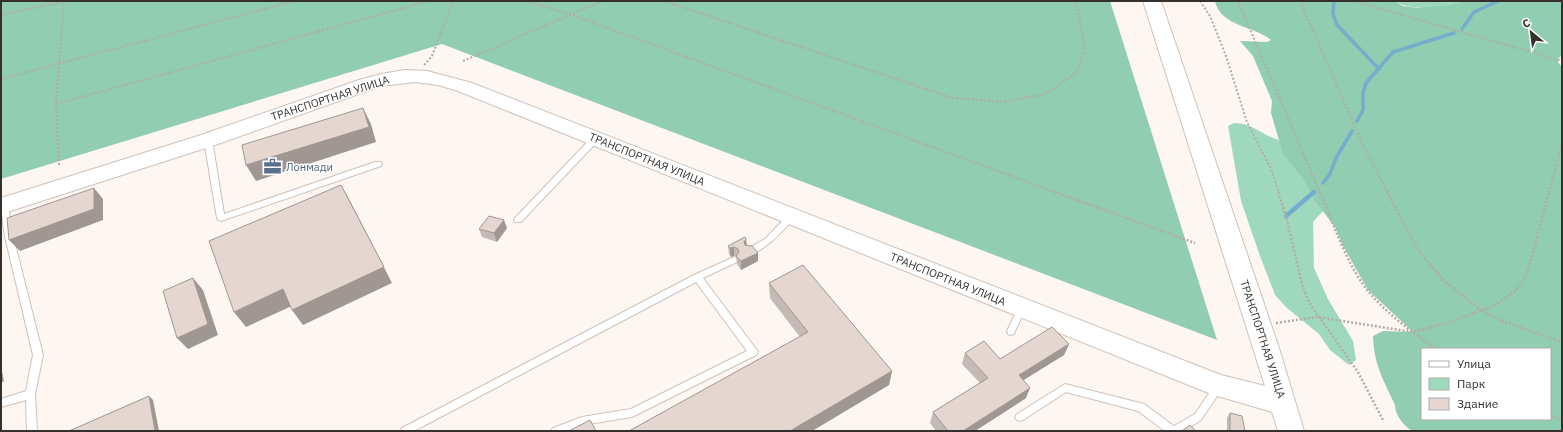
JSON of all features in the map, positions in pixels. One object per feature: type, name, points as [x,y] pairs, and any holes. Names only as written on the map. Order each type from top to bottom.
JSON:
[{"type":"street","name":"ТРАНСПОРТНАЯ УЛИЦА","points":[[1152,1],[1259,323],[1284,403],[1291,431]]},
{"type":"street","name":"ТРАНСПОРТНАЯ УЛИЦА","points":[[2,206],[208,140],[366,84],[388,78],[416,74],[438,78],[465,87],[1220,386],[1284,403]]},
{"type":"lane","points":[[518,220],[595,139]]},
{"type":"lane","points":[[208,140],[221,218],[378,164]]},
{"type":"lane","points":[[2,206],[5,234],[38,355],[30,394],[32,431]]},
{"type":"lane","points":[[750,252],[768,241],[791,216]]},
{"type":"lane","points":[[405,431],[697,277],[734,260]]},
{"type":"lane","points":[[556,431],[582,421],[632,413],[753,352],[697,277]]},
{"type":"lane","points":[[1011,331],[1022,308]]},
{"type":"lane","points":[[1020,417],[1065,388],[1142,407],[1174,431],[1198,417],[1220,386]]},
{"type":"lane","points":[[1,403],[30,394]]},
{"type":"path","points":[[1,15],[65,1],[56,104],[59,165]]},
{"type":"path","points":[[1,79],[294,1]]},
{"type":"path","points":[[56,104],[429,1]]},
{"type":"path","points":[[416,74],[432,56],[453,1]]},
{"type":"path","points":[[527,1],[572,15],[1195,243]]},
{"type":"path","points":[[463,60],[602,1]]},
{"type":"path","points":[[664,1],[953,98],[1002,102],[1046,94],[1078,71],[1085,47],[1076,1]]},
{"type":"path","points":[[982,1],[1008,1]]},
{"type":"path","points":[[1200,1],[1210,16],[1226,56],[1246,122],[1271,169],[1286,216],[1303,288],[1310,304],[1358,372],[1384,422]]},
{"type":"path","points":[[1238,1],[1343,246],[1356,272],[1377,301],[1435,348]]},
{"type":"path","points":[[1300,1],[1364,145],[1412,239],[1433,270],[1464,297],[1483,311],[1502,321],[1562,342]]},
{"type":"path","points":[[1354,1],[1562,61]]},
{"type":"path","points":[[1259,323],[1279,323],[1320,318],[1414,332],[1483,311],[1504,300],[1522,283],[1528,271],[1562,142]]},
{"type":"path","points":[[1551,416],[1562,421]]},
{"type":"green space","points":[[1,1],[1110,1],[1217,340],[442,44],[1,179]]},
{"type":"green space","points":[[1215,1],[1394,1],[1403,6],[1418,8],[1449,5],[1466,1],[1562,1],[1562,55],[1558,59],[1558,62],[1562,67],[1562,431],[1412,431],[1403,423],[1396,412],[1395,405],[1377,364],[1373,336],[1383,331],[1413,332],[1368,290],[1343,246],[1335,227],[1315,201],[1304,180],[1283,154],[1271,113],[1272,101],[1253,56],[1240,41],[1267,42],[1271,40],[1264,35],[1230,21],[1223,16]]},
{"type":"green space","points":[[1394,1],[1466,1],[1439,7],[1420,8],[1402,5]]},
{"type":"green space","points":[[1234,123],[1246,125],[1279,140],[1287,157],[1304,179],[1323,211],[1313,222],[1314,268],[1328,299],[1353,341],[1356,360],[1349,365],[1330,350],[1319,334],[1287,308],[1275,295],[1241,201],[1228,126]]},
{"type":"building","points":[[363,108],[369,127],[246,165],[242,145]]},
{"type":"building","points":[[341,185],[384,267],[292,310],[283,289],[234,312],[209,241]]},
{"type":"building","points":[[94,188],[94,209],[9,240],[7,218]]},
{"type":"building","points":[[489,216],[504,220],[494,233],[479,229]]},
{"type":"building","points":[[745,237],[745,245],[752,246],[758,253],[741,261],[736,256],[739,252],[738,249],[734,247],[730,248],[728,246]]},
{"type":"building","points":[[803,265],[892,371],[790,431],[629,431],[808,332],[769,283]]},
{"type":"building","points":[[193,278],[208,324],[177,338],[163,291]]},
{"type":"building","points":[[1052,327],[1069,344],[1019,375],[1030,388],[963,431],[948,431],[933,412],[988,378],[965,353],[984,341],[1000,359]]},
{"type":"building","points":[[149,396],[155,431],[69,431]]},
{"type":"building","points":[[1230,413],[1242,416],[1245,431],[1230,431]]},
{"type":"building","points":[[590,420],[596,431],[569,431]]},
{"type":"building","points":[[1190,425],[1196,431],[1182,431]]},
{"type":"waterway","points":[[1334,1],[1333,14],[1337,25],[1379,69]]},
{"type":"waterway","points":[[1462,29],[1474,12],[1498,1]]},
{"type":"waterway","points":[[1379,69],[1393,52],[1454,33]]},
{"type":"waterway","points":[[1357,121],[1363,110],[1363,93],[1366,83],[1379,69]]},
{"type":"waterway","points":[[1323,183],[1330,174],[1336,158],[1352,131]]},
{"type":"waterway","points":[[1286,216],[1314,192]]},
{"type":"place","name":"Лонмади","points":[[273,167]]}]
